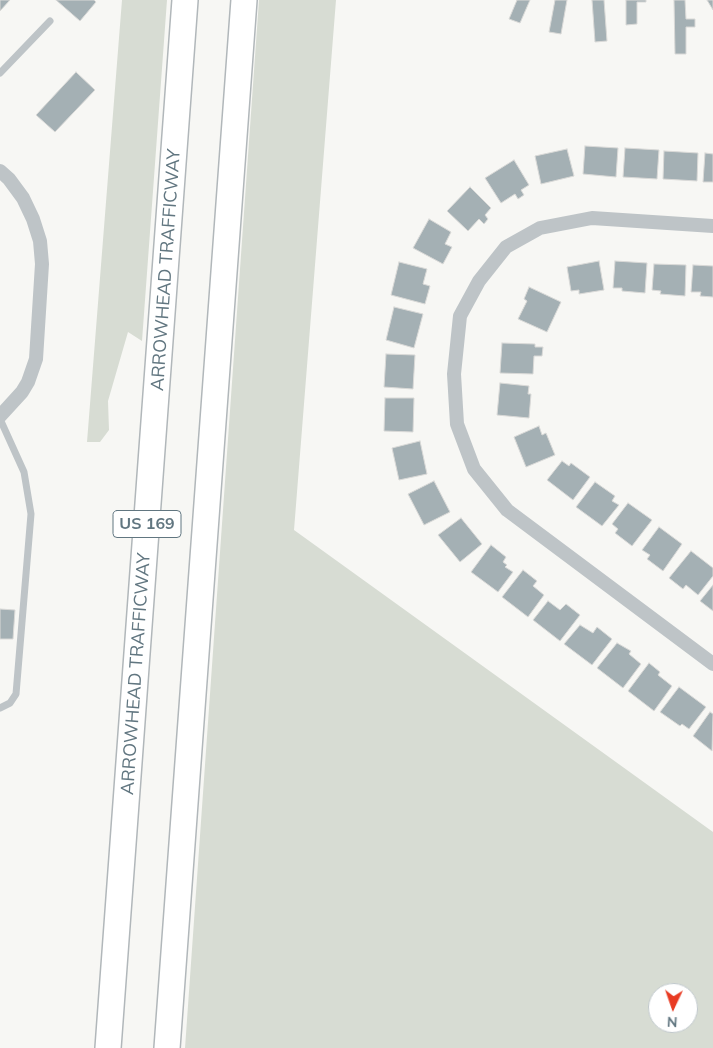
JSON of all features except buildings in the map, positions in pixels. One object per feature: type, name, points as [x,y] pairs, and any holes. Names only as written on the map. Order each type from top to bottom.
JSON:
[{"type":"highway","name":"ARROWHEAD TRAFFICWAY","points":[[108,1048],[186,0]]},
{"type":"highway","name":"US 169","points":[[167,1048],[244,0]]},
{"type":"street","points":[[0,171],[9,179],[23,198],[33,219],[40,241],[42,264],[36,359],[28,382],[22,392],[0,417]]},
{"type":"street","points":[[713,226],[592,218],[540,228],[506,247],[479,280],[460,316],[454,374],[457,424],[474,469],[507,510],[713,664]]},
{"type":"lane","points":[[0,73],[50,21]]},
{"type":"lane","points":[[0,417],[24,472],[31,514],[16,694],[10,703],[0,708]]},
{"type":"shaded area","points":[[122,0],[167,0],[142,341],[128,332],[108,401],[109,430],[100,442],[87,442]]},
{"type":"shaded area","points":[[259,0],[336,0],[294,530],[713,832],[713,1048],[185,1048]]}]
